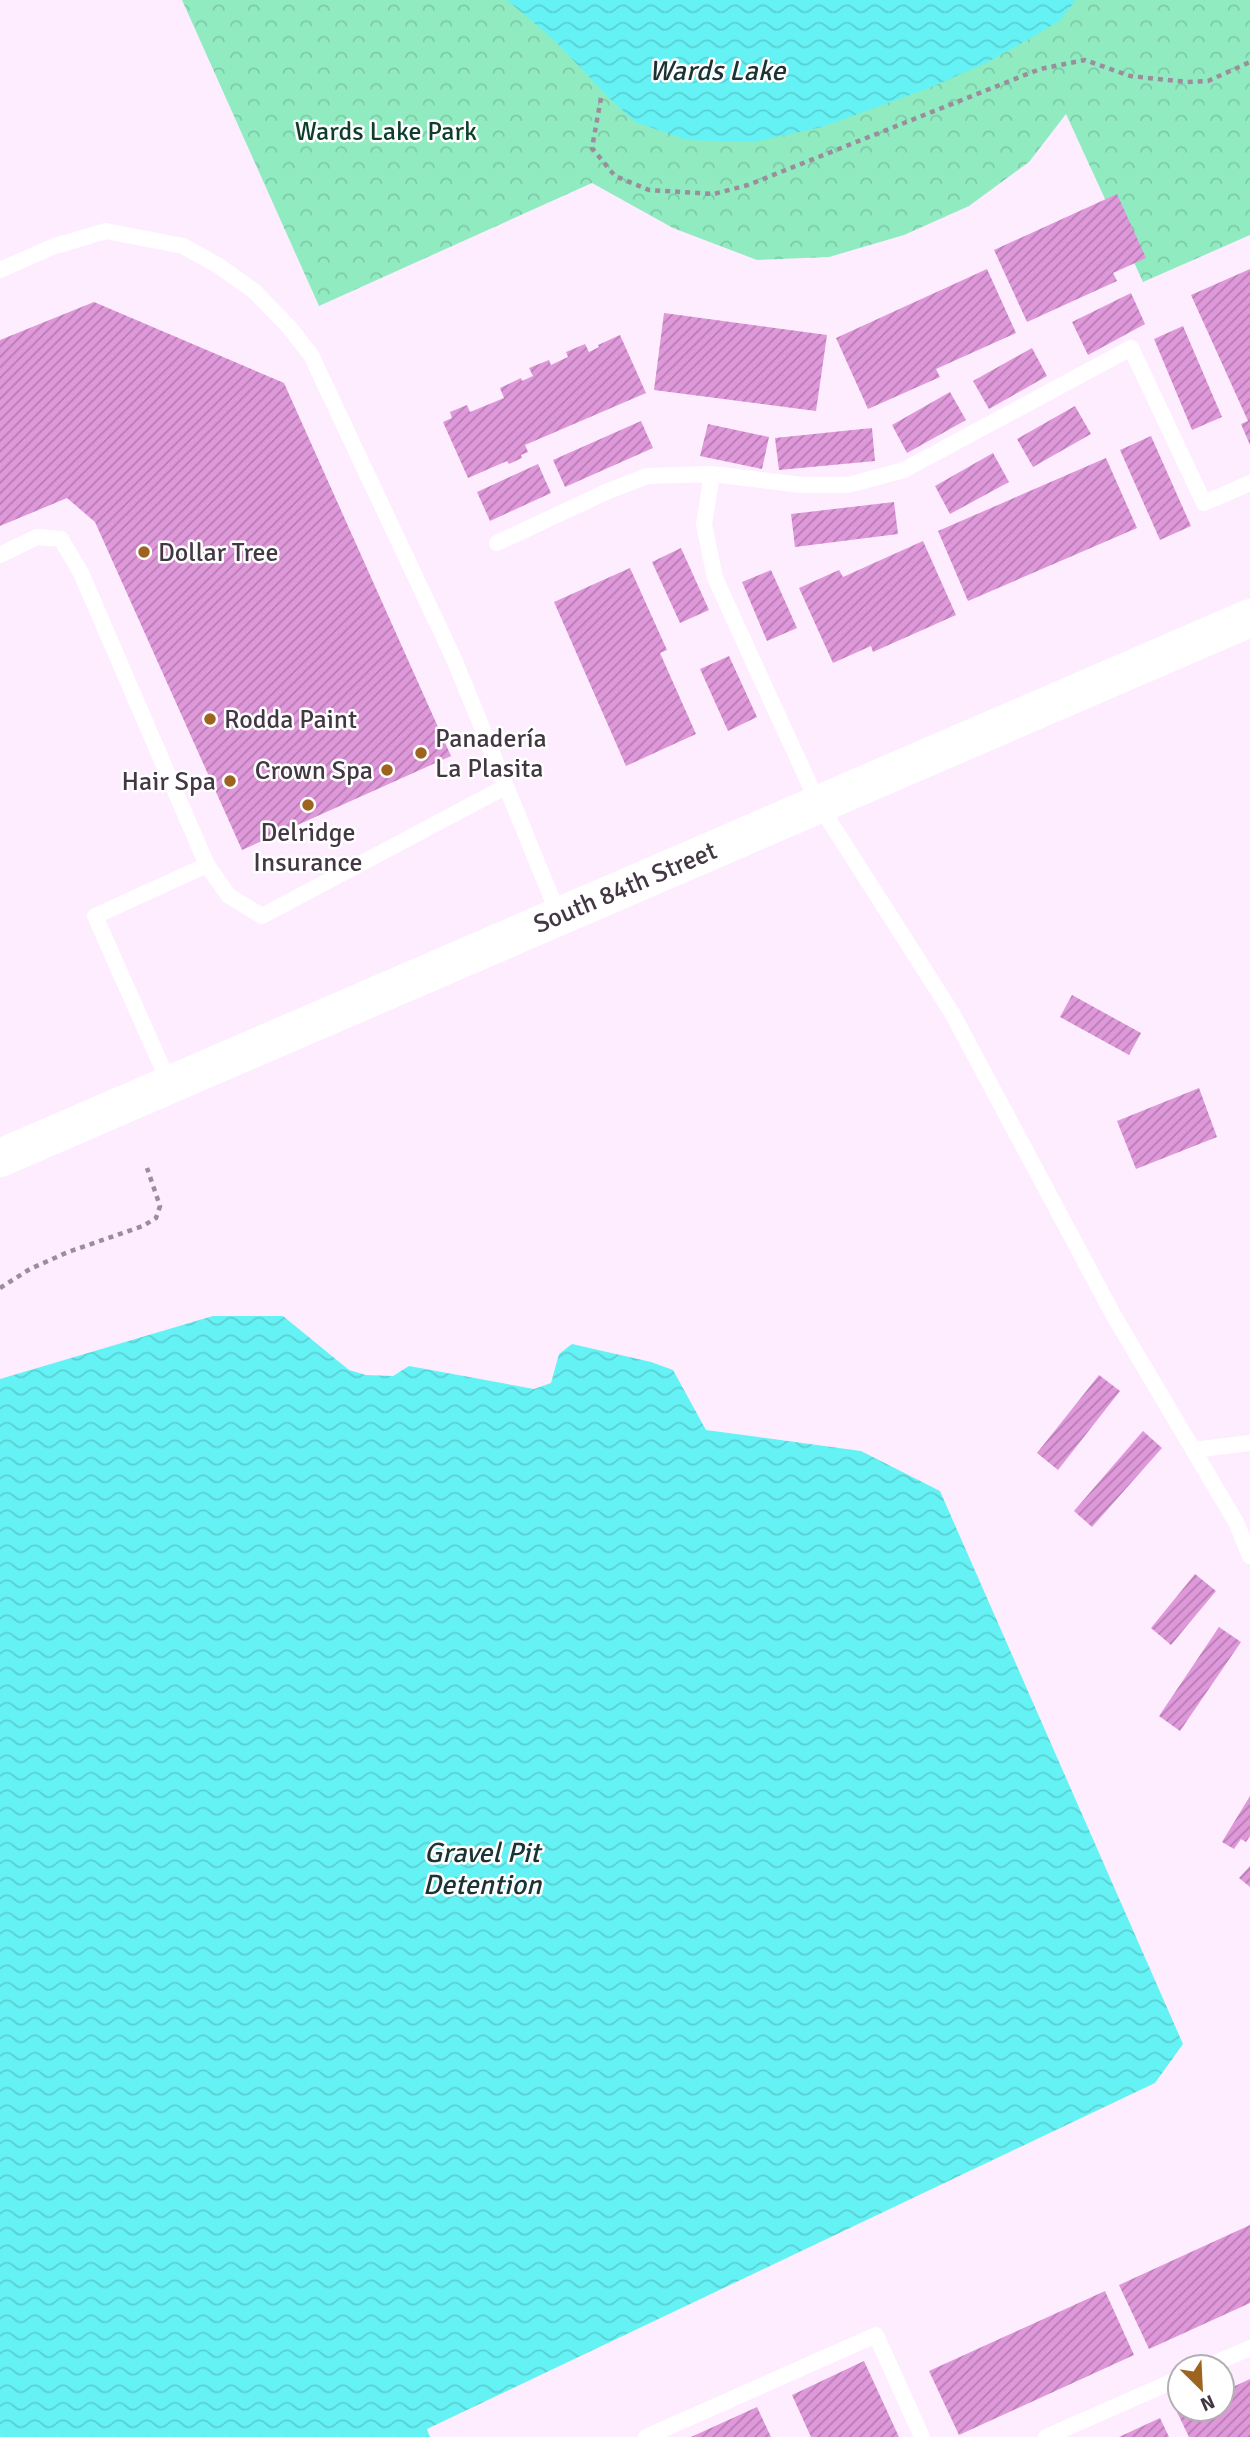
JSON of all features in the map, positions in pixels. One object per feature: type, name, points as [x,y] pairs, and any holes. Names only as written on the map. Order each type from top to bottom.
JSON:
[{"type":"main road","name":"South 84th Street","points":[[0,1158],[1250,618]]},
{"type":"lane","points":[[0,270],[52,247],[106,231],[183,246],[219,266],[254,291],[289,327],[311,355],[454,659],[559,916]]},
{"type":"lane","points":[[497,543],[606,492],[647,476],[712,474],[801,485],[848,485],[904,470],[1131,348],[1205,503],[1250,483]]},
{"type":"lane","points":[[712,474],[704,524],[715,578],[818,803],[952,1013],[1114,1316],[1236,1522],[1250,1556]]},
{"type":"lane","points":[[0,555],[37,537],[61,538],[81,573],[207,865],[229,896],[262,916],[505,787]]},
{"type":"lane","points":[[170,1085],[95,916],[207,865]]},
{"type":"lane","points":[[1194,1450],[1250,1443]]},
{"type":"lane","points":[[646,2437],[876,2335],[922,2437]]},
{"type":"lane","points":[[1046,2437],[1166,2384]]},
{"type":"path","points":[[601,98],[592,148],[615,176],[649,190],[714,194],[748,185],[1040,69],[1085,60],[1130,76],[1187,82],[1208,81],[1250,62]]},
{"type":"path","points":[[0,1288],[30,1269],[68,1252],[143,1226],[156,1218],[160,1206],[147,1168]]},
{"type":"green space","name":"Wards Lake Park","points":[[182,0],[1250,0],[1250,235],[1143,282],[1066,114],[1029,162],[969,206],[904,235],[829,257],[757,260],[673,228],[592,183],[319,306]]},
{"type":"water","name":"Wards Lake","points":[[507,0],[1076,0],[1059,21],[988,62],[929,88],[822,127],[754,142],[687,140],[635,122],[554,40]]},
{"type":"water","name":"Gravel Pit Detention","points":[[213,1316],[283,1316],[349,1370],[366,1375],[393,1376],[409,1366],[534,1389],[551,1383],[559,1354],[572,1344],[651,1362],[673,1370],[706,1430],[861,1451],[940,1491],[1183,2044],[1155,2083],[427,2429],[430,2437],[0,2437],[0,1379]]},
{"type":"building","points":[[1117,194],[1146,258],[1113,273],[1117,281],[1027,322],[994,250]]},
{"type":"building","points":[[987,269],[1016,333],[936,369],[940,377],[868,409],[836,338]]},
{"type":"building","points":[[1250,269],[1250,445],[1241,424],[1248,421],[1191,295]]},
{"type":"building","points":[[1131,293],[1145,324],[1088,355],[1072,322]]},
{"type":"building","points":[[94,302],[284,383],[451,756],[242,850],[95,522],[67,498],[0,526],[0,340]]},
{"type":"building","points":[[664,313],[827,335],[816,411],[654,390]]},
{"type":"building","points":[[1183,326],[1222,417],[1192,430],[1154,339]]},
{"type":"building","points":[[620,335],[646,393],[525,445],[528,452],[521,455],[522,458],[509,464],[507,461],[468,478],[443,422],[452,418],[450,412],[467,405],[470,412],[504,398],[500,388],[521,378],[522,381],[533,376],[529,368],[549,360],[551,365],[568,357],[566,352],[585,344],[589,352]]},
{"type":"building","points":[[1032,348],[1047,376],[989,409],[973,381]]},
{"type":"building","points":[[950,392],[966,420],[907,453],[892,425]]},
{"type":"building","points":[[1075,406],[1091,434],[1033,467],[1017,439]]},
{"type":"building","points":[[641,421],[653,448],[565,487],[553,460]]},
{"type":"building","points":[[708,424],[769,437],[762,469],[700,456]]},
{"type":"building","points":[[872,428],[875,461],[779,470],[775,438]]},
{"type":"building","points":[[1151,436],[1191,526],[1160,540],[1120,450]]},
{"type":"building","points":[[993,453],[1009,482],[950,514],[935,486]]},
{"type":"building","points":[[1106,458],[1137,528],[968,601],[938,531]]},
{"type":"building","points":[[538,464],[551,493],[490,521],[477,492]]},
{"type":"building","points":[[894,502],[898,534],[795,547],[791,514]]},
{"type":"building","points":[[923,541],[956,615],[873,652],[871,646],[833,663],[799,588],[839,570],[843,577]]},
{"type":"building","points":[[681,548],[709,610],[680,623],[652,562]]},
{"type":"building","points":[[630,568],[667,650],[660,653],[696,734],[626,766],[554,602]]},
{"type":"building","points":[[771,570],[797,628],[767,641],[742,582]]},
{"type":"building","points":[[729,656],[757,717],[728,731],[700,669]]},
{"type":"building","points":[[1072,995],[1141,1033],[1129,1055],[1060,1017]]},
{"type":"building","points":[[1199,1088],[1217,1137],[1136,1169],[1117,1121]]},
{"type":"building","points":[[1099,1375],[1120,1391],[1058,1470],[1037,1453]]},
{"type":"building","points":[[1143,1431],[1162,1448],[1092,1527],[1074,1511]]},
{"type":"building","points":[[1195,1574],[1216,1591],[1171,1645],[1151,1628]]},
{"type":"building","points":[[1219,1627],[1241,1642],[1180,1731],[1159,1716]]},
{"type":"building","points":[[1250,1796],[1250,1836],[1246,1842],[1241,1839],[1234,1849],[1222,1842]]},
{"type":"building","points":[[1250,1866],[1250,1887],[1239,1878]]},
{"type":"building","points":[[1250,2225],[1250,2303],[1149,2349],[1119,2285]]},
{"type":"building","points":[[1105,2291],[1134,2355],[959,2435],[929,2371]]},
{"type":"building","points":[[864,2361],[899,2437],[811,2437],[792,2395]]},
{"type":"building","points":[[1250,2379],[1250,2437],[1189,2437],[1182,2423],[1236,2423],[1236,2386]]},
{"type":"building","points":[[757,2407],[771,2437],[691,2437]]},
{"type":"building","points":[[1160,2418],[1169,2437],[1119,2437]]},
{"type":"place","name":"Dollar Tree","points":[[144,552]]},
{"type":"place","name":"Rodda Paint","points":[[210,719]]},
{"type":"place","name":"Panadería La Plasita","points":[[421,753]]},
{"type":"place","name":"Crown Spa","points":[[387,770]]},
{"type":"place","name":"Hair Spa","points":[[230,781]]},
{"type":"place","name":"Delridge Insurance","points":[[308,805]]}]
